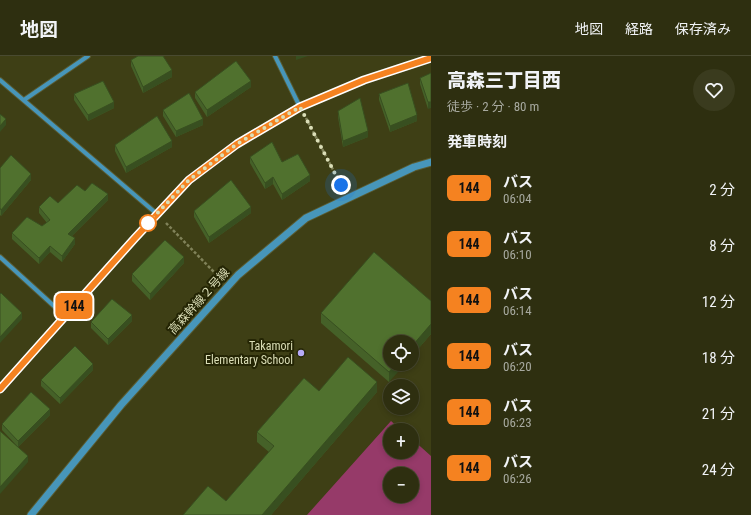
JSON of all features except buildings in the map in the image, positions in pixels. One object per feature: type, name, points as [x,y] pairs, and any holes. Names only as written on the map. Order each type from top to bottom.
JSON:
[{"type":"street","points":[[24,100],[88,56]]},
{"type":"street","points":[[275,56],[300,107]]},
{"type":"street","points":[[0,389],[189,180],[237,144],[300,107],[364,80],[431,58]]},
{"type":"street","points":[[0,80],[157,214]]},
{"type":"street","name":"高森幹線２号線","points":[[31,515],[121,405],[238,275],[306,218],[414,168],[431,162]]},
{"type":"street","points":[[0,257],[65,316]]},
{"type":"path","points":[[300,107],[341,185]]},
{"type":"path","points":[[157,214],[214,272]]},
{"type":"shaded area","points":[[383,430],[383,459],[419,459],[419,445],[431,456],[431,515],[307,515]]},
{"type":"bus line","name":"144","points":[[0,389],[189,180],[237,144],[300,107],[364,80],[431,58]]},
{"type":"place","name":"Takamori Elementary School","points":[[301,353]]},
{"type":"route","points":[[148,223],[189,180],[237,144],[300,107],[341,185]]}]
